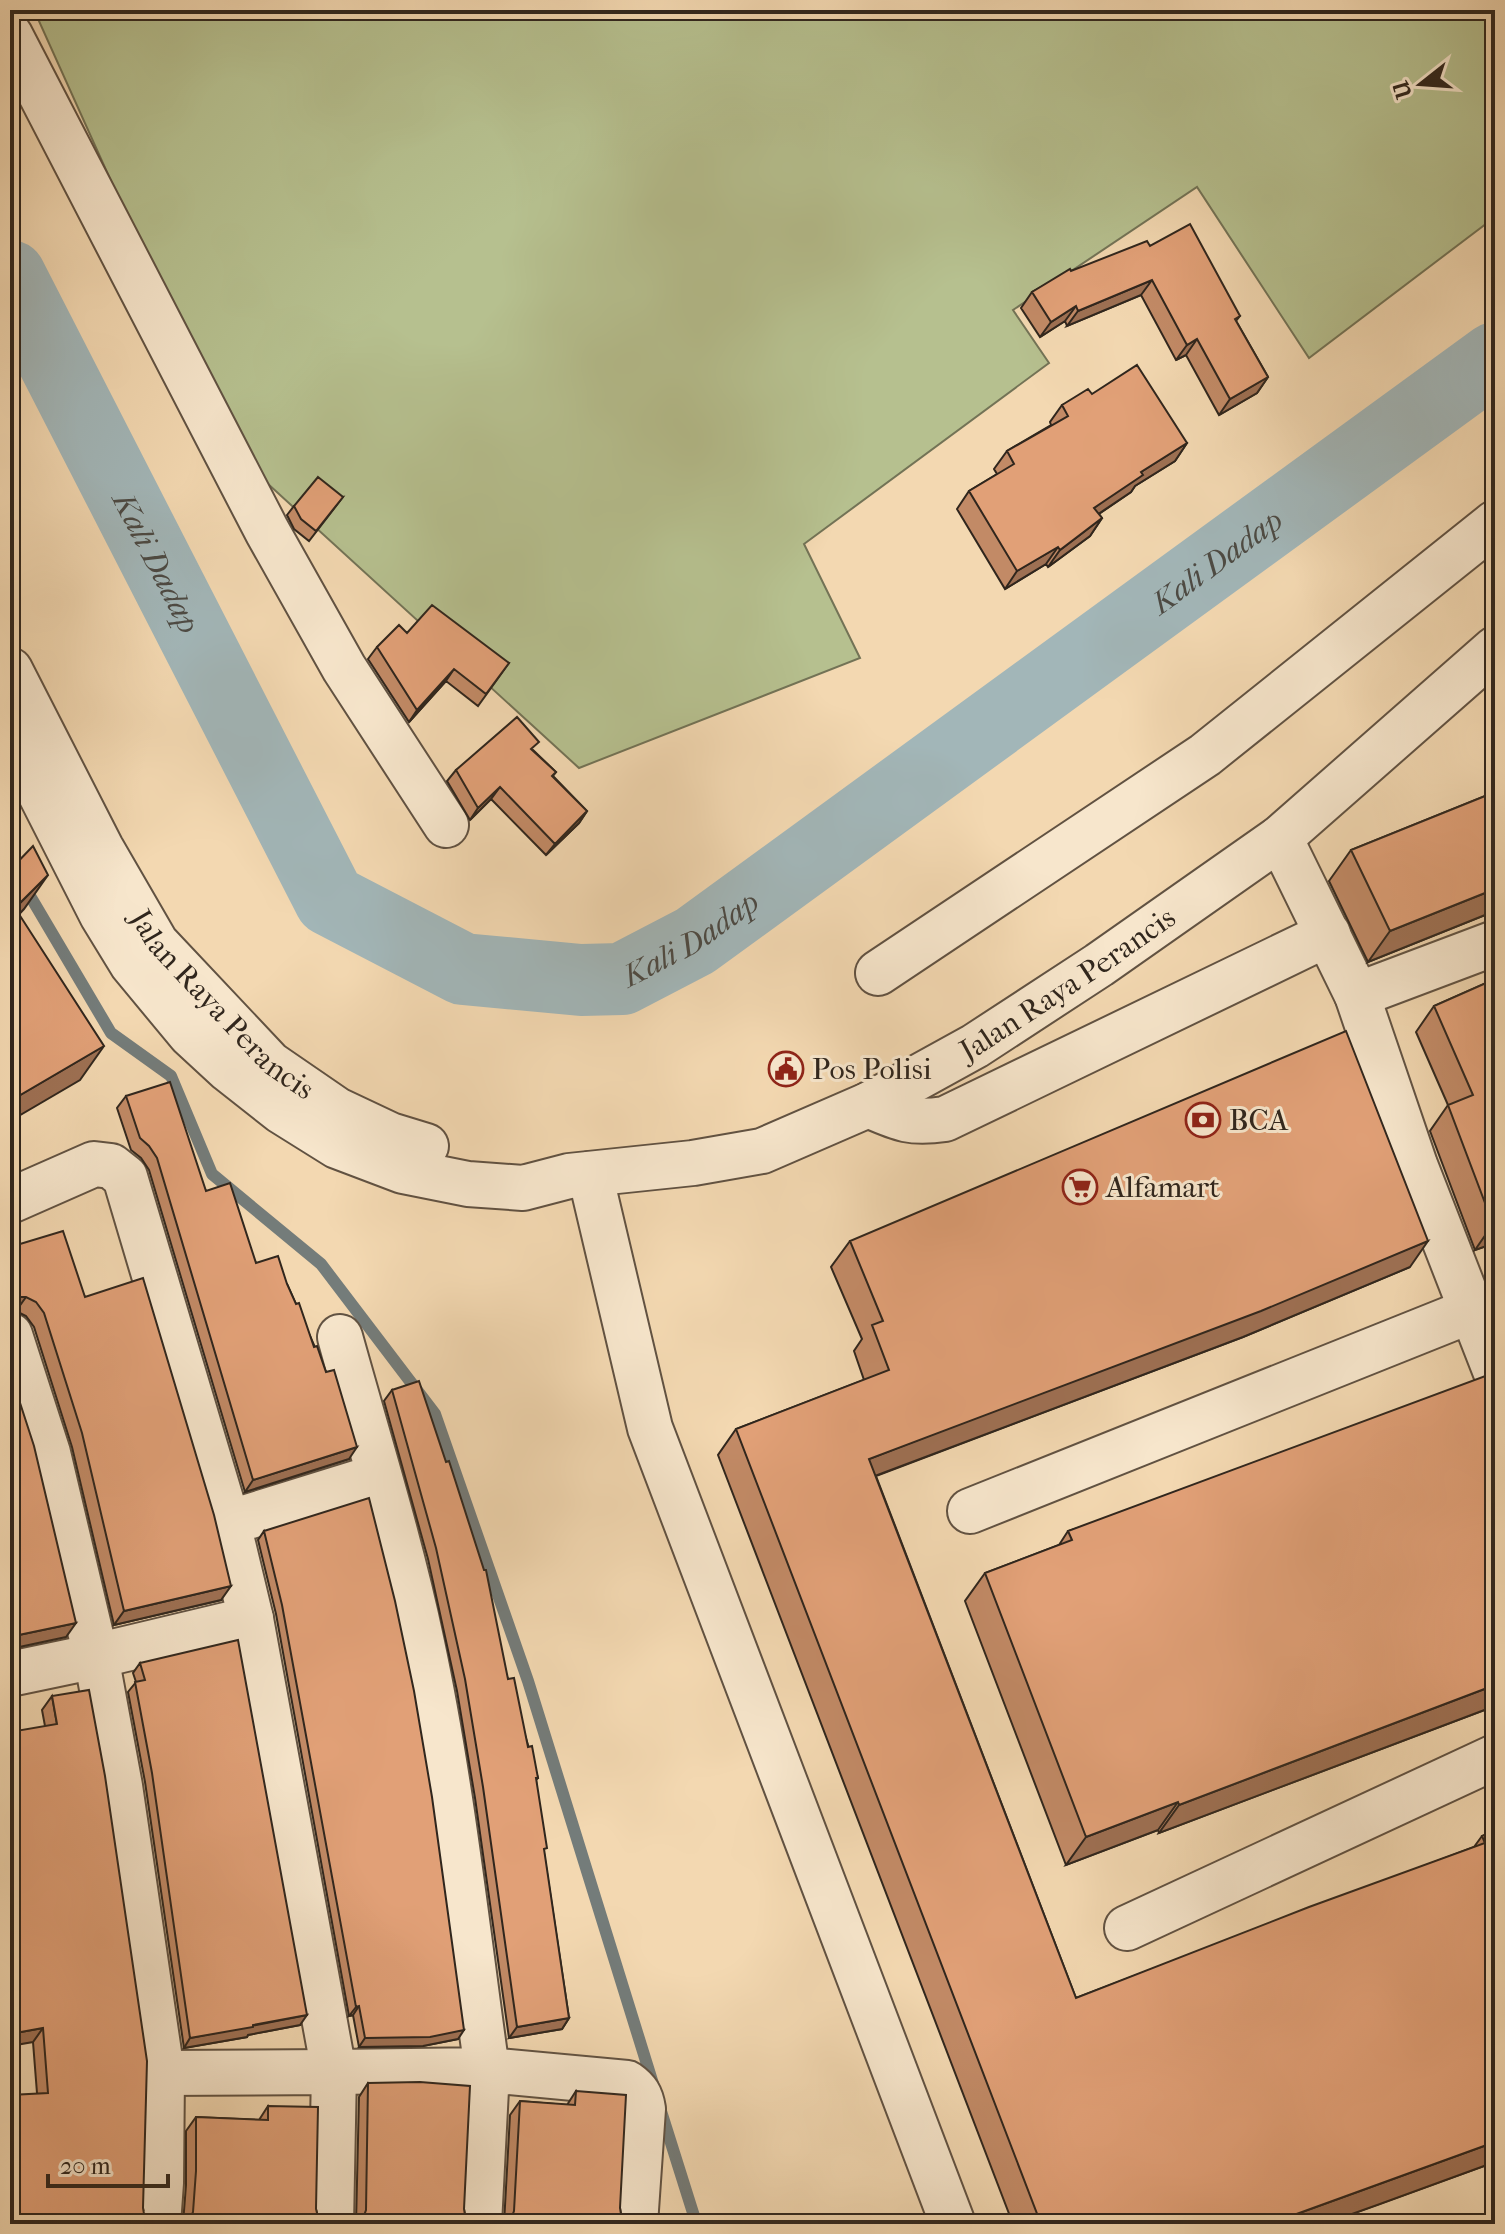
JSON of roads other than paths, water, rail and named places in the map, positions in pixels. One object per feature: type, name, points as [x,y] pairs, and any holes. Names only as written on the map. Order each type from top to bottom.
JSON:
[{"type":"street","points":[[10,35],[275,545],[344,668],[446,825]]},
{"type":"street","points":[[878,973],[1205,755],[1495,523]]},
{"type":"street","name":"Jalan Raya Perancis","points":[[10,670],[25,760],[101,848],[156,943],[270,1064],[337,1110],[390,1135],[459,1157],[580,1175],[693,1163],[762,1151],[868,1105],[975,1046],[1099,965],[1280,838],[1495,649]]},
{"type":"street","points":[[1280,838],[1357,995],[1415,1165],[1483,1306],[1495,1370]]},
{"type":"street","points":[[868,1105],[920,1123],[945,1119],[1328,934]]},
{"type":"street","points":[[1357,995],[1495,943]]},
{"type":"street","points":[[10,1201],[94,1164],[111,1166],[125,1177],[228,1523],[251,1619],[334,2072],[331,2224]]},
{"type":"street","points":[[580,1175],[650,1428],[953,2224]]},
{"type":"street","points":[[970,1511],[1483,1306]]},
{"type":"street","points":[[10,1335],[48,1453],[96,1656],[120,1786],[162,2073],[158,2224]]},
{"type":"street","points":[[340,1337],[404,1564],[423,1645],[447,1790],[487,2070],[479,2224]]},
{"type":"street","points":[[228,1523],[379,1476]]},
{"type":"street","points":[[10,1674],[251,1619]]},
{"type":"street","points":[[1127,1928],[1495,1757]]},
{"type":"street","points":[[162,2073],[487,2070],[627,2083],[642,2098],[643,2109],[635,2224]]},
{"type":"waterway","name":"Kali Dadap","points":[[10,276],[330,900],[463,969],[581,980],[622,979],[695,941],[1495,358]]},
{"type":"waterway","points":[[10,862],[111,1033],[171,1076],[212,1174],[321,1264],[435,1414],[528,1681],[654,2087]]},
{"type":"waterway","points":[[660,2108],[694,2216],[693,2224]]},
{"type":"place","name":"Pos Polisi","points":[[786,1069]]},
{"type":"place","name":"BCA","points":[[1203,1120]]},
{"type":"place","name":"Alfamart","points":[[1080,1187]]}]
